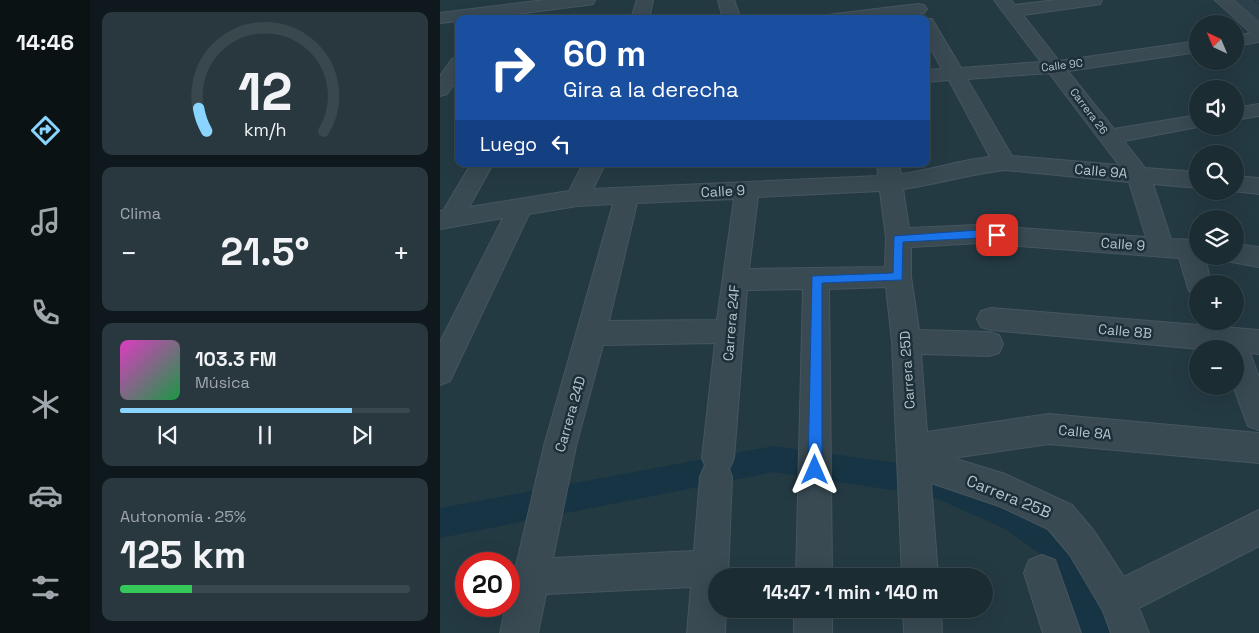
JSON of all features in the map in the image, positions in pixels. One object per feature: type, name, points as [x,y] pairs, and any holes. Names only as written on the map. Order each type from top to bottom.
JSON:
[{"type":"street","points":[[461,15],[580,0]]},
{"type":"street","points":[[569,15],[580,0]]},
{"type":"street","points":[[641,15],[645,0]]},
{"type":"street","points":[[726,0],[731,15]]},
{"type":"street","points":[[1007,6],[1094,0]]},
{"type":"street","points":[[1223,0],[1259,30]]},
{"type":"street","name":"Carrera 26","points":[[1007,6],[1138,174]]},
{"type":"street","points":[[892,15],[920,13]]},
{"type":"street","points":[[440,18],[455,16]]},
{"type":"street","points":[[930,30],[1005,163]]},
{"type":"street","points":[[1244,40],[1259,38]]},
{"type":"street","name":"Calle 9C","points":[[930,76],[1055,67],[1189,47]]},
{"type":"street","points":[[440,90],[455,69]]},
{"type":"street","points":[[1244,112],[1259,110]]},
{"type":"street","points":[[1109,138],[1189,123]]},
{"type":"street","name":"Calle 9","points":[[445,219],[577,198],[747,189],[890,174],[935,177],[972,166],[1005,163]]},
{"type":"street","name":"Calle 9A","points":[[1005,163],[1189,179]]},
{"type":"street","points":[[445,219],[480,167]]},
{"type":"street","points":[[577,198],[592,167]]},
{"type":"street","name":"Carrera 25D","points":[[890,174],[898,238],[898,277],[906,342],[919,568]]},
{"type":"street","points":[[1138,174],[1161,246]]},
{"type":"street","points":[[1244,185],[1259,186]]},
{"type":"street","name":"Carrera 24F","points":[[709,568],[735,280],[747,189]]},
{"type":"street","name":"Carrera 24D","points":[[519,633],[560,446],[592,333],[627,196]]},
{"type":"street","points":[[440,372],[520,208]]},
{"type":"street","name":"Calle 9","points":[[898,238],[979,234],[1189,249]]},
{"type":"street","points":[[1244,255],[1259,257]]},
{"type":"street","points":[[735,280],[898,277]]},
{"type":"street","points":[[814,568],[816,278]]},
{"type":"street","points":[[592,333],[731,331]]},
{"type":"street","name":"Calle 8B","points":[[906,342],[990,332],[1223,340]]},
{"type":"street","name":"Calle 8B","points":[[1244,341],[1259,342]]},
{"type":"street","points":[[1244,384],[1259,416]]},
{"type":"street","name":"Calle 8A","points":[[913,469],[1049,429],[1259,448]]},
{"type":"street","name":"Carrera 25B","points":[[913,469],[1005,491],[1060,517],[1082,543],[1117,600],[1130,633]]},
{"type":"street","points":[[1117,600],[1259,527]]},
{"type":"street","points":[[531,577],[708,568]]},
{"type":"street","points":[[1042,573],[1062,633]]},
{"type":"street","name":"Carrera 24F","points":[[706,633],[708,590]]},
{"type":"street","points":[[813,618],[813,633]]},
{"type":"street","points":[[922,618],[923,633]]},
{"type":"waterway","points":[[440,523],[774,459],[933,482],[1015,519],[1065,553],[1094,633]]},
{"type":"route","points":[[815,470],[816,278],[898,277],[898,238],[979,234],[997,235]]}]
